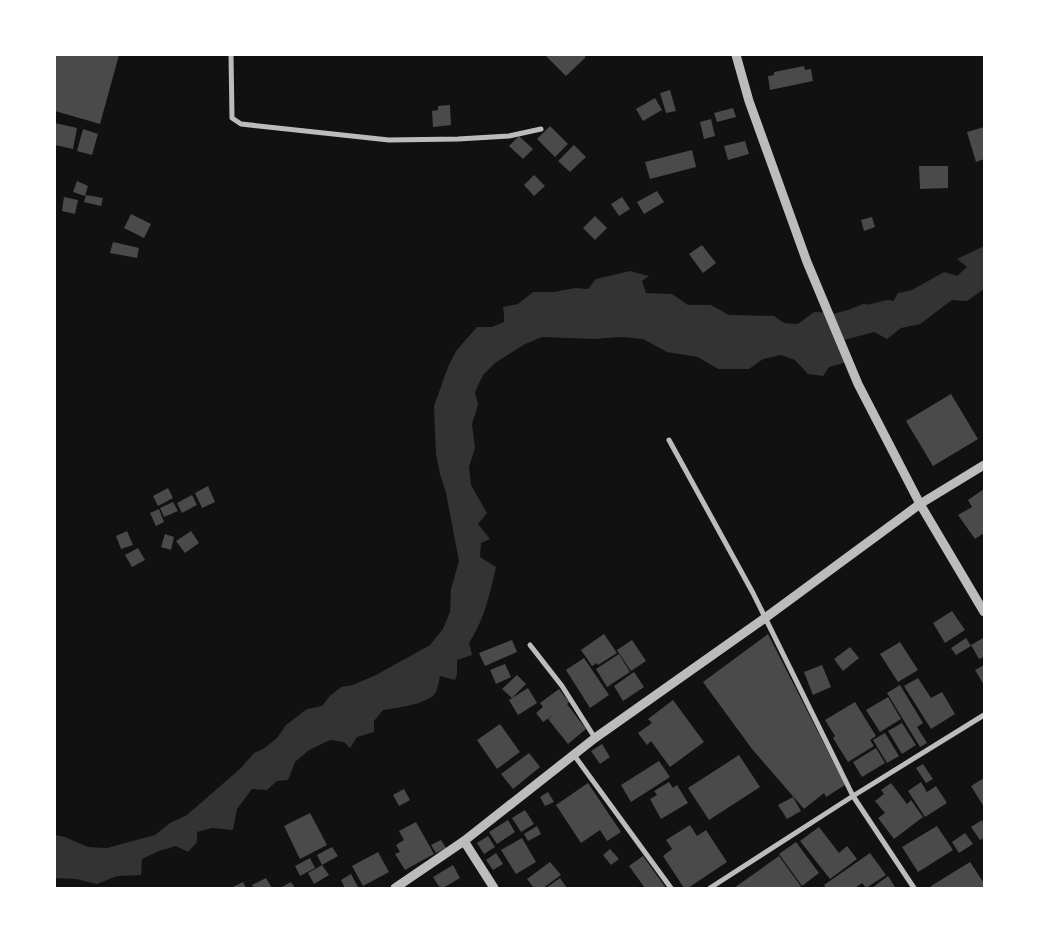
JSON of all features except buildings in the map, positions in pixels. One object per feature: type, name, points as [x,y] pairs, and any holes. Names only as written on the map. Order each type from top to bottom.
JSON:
[{"type":"street","points":[[231,55],[232,118],[241,124],[389,140],[509,136],[541,129]]},
{"type":"street","points":[[736,55],[748,101],[807,262],[858,384],[920,504],[984,612]]},
{"type":"street","points":[[669,440],[765,618],[853,796],[914,888]]},
{"type":"street","points":[[396,888],[464,842],[595,738],[765,618],[920,504],[984,465]]},
{"type":"street","points":[[530,644],[562,686],[595,738]]},
{"type":"street","points":[[710,888],[984,715]]},
{"type":"street","points":[[574,755],[671,888]]},
{"type":"street","points":[[464,842],[494,888]]},
{"type":"shaded area","points":[[984,246],[984,289],[967,301],[952,300],[920,324],[901,328],[887,339],[869,329],[855,331],[846,311],[863,304],[890,307],[898,293],[912,290],[944,272],[957,276],[967,267],[957,259]]},
{"type":"shaded area","points":[[630,271],[649,276],[642,281],[646,293],[672,294],[688,305],[711,305],[729,315],[774,316],[784,323],[798,324],[814,312],[834,313],[848,355],[844,363],[829,367],[823,376],[808,374],[795,360],[781,355],[763,359],[749,369],[718,369],[698,357],[667,352],[643,339],[621,337],[594,339],[542,337],[525,344],[495,363],[483,375],[475,392],[478,405],[472,424],[475,448],[469,467],[471,485],[487,513],[478,524],[490,539],[481,543],[480,557],[496,567],[483,616],[469,643],[472,655],[457,660],[455,680],[440,676],[436,692],[427,700],[412,705],[383,710],[374,721],[374,732],[357,737],[350,748],[344,742],[330,740],[309,750],[295,762],[288,780],[277,781],[267,790],[252,789],[237,809],[233,830],[212,828],[197,832],[197,842],[188,852],[176,846],[142,859],[141,875],[117,876],[97,884],[76,879],[55,878],[55,835],[65,837],[88,847],[107,848],[155,835],[170,823],[187,815],[241,768],[254,753],[263,749],[277,738],[286,725],[307,709],[322,706],[341,687],[353,685],[376,675],[430,645],[443,629],[450,612],[451,589],[459,561],[446,493],[436,454],[434,406],[456,351],[477,327],[492,327],[504,322],[503,307],[518,304],[533,292],[554,292],[575,288],[588,289],[596,279]]},
{"type":"waterway","points":[[804,336],[888,314]]}]
